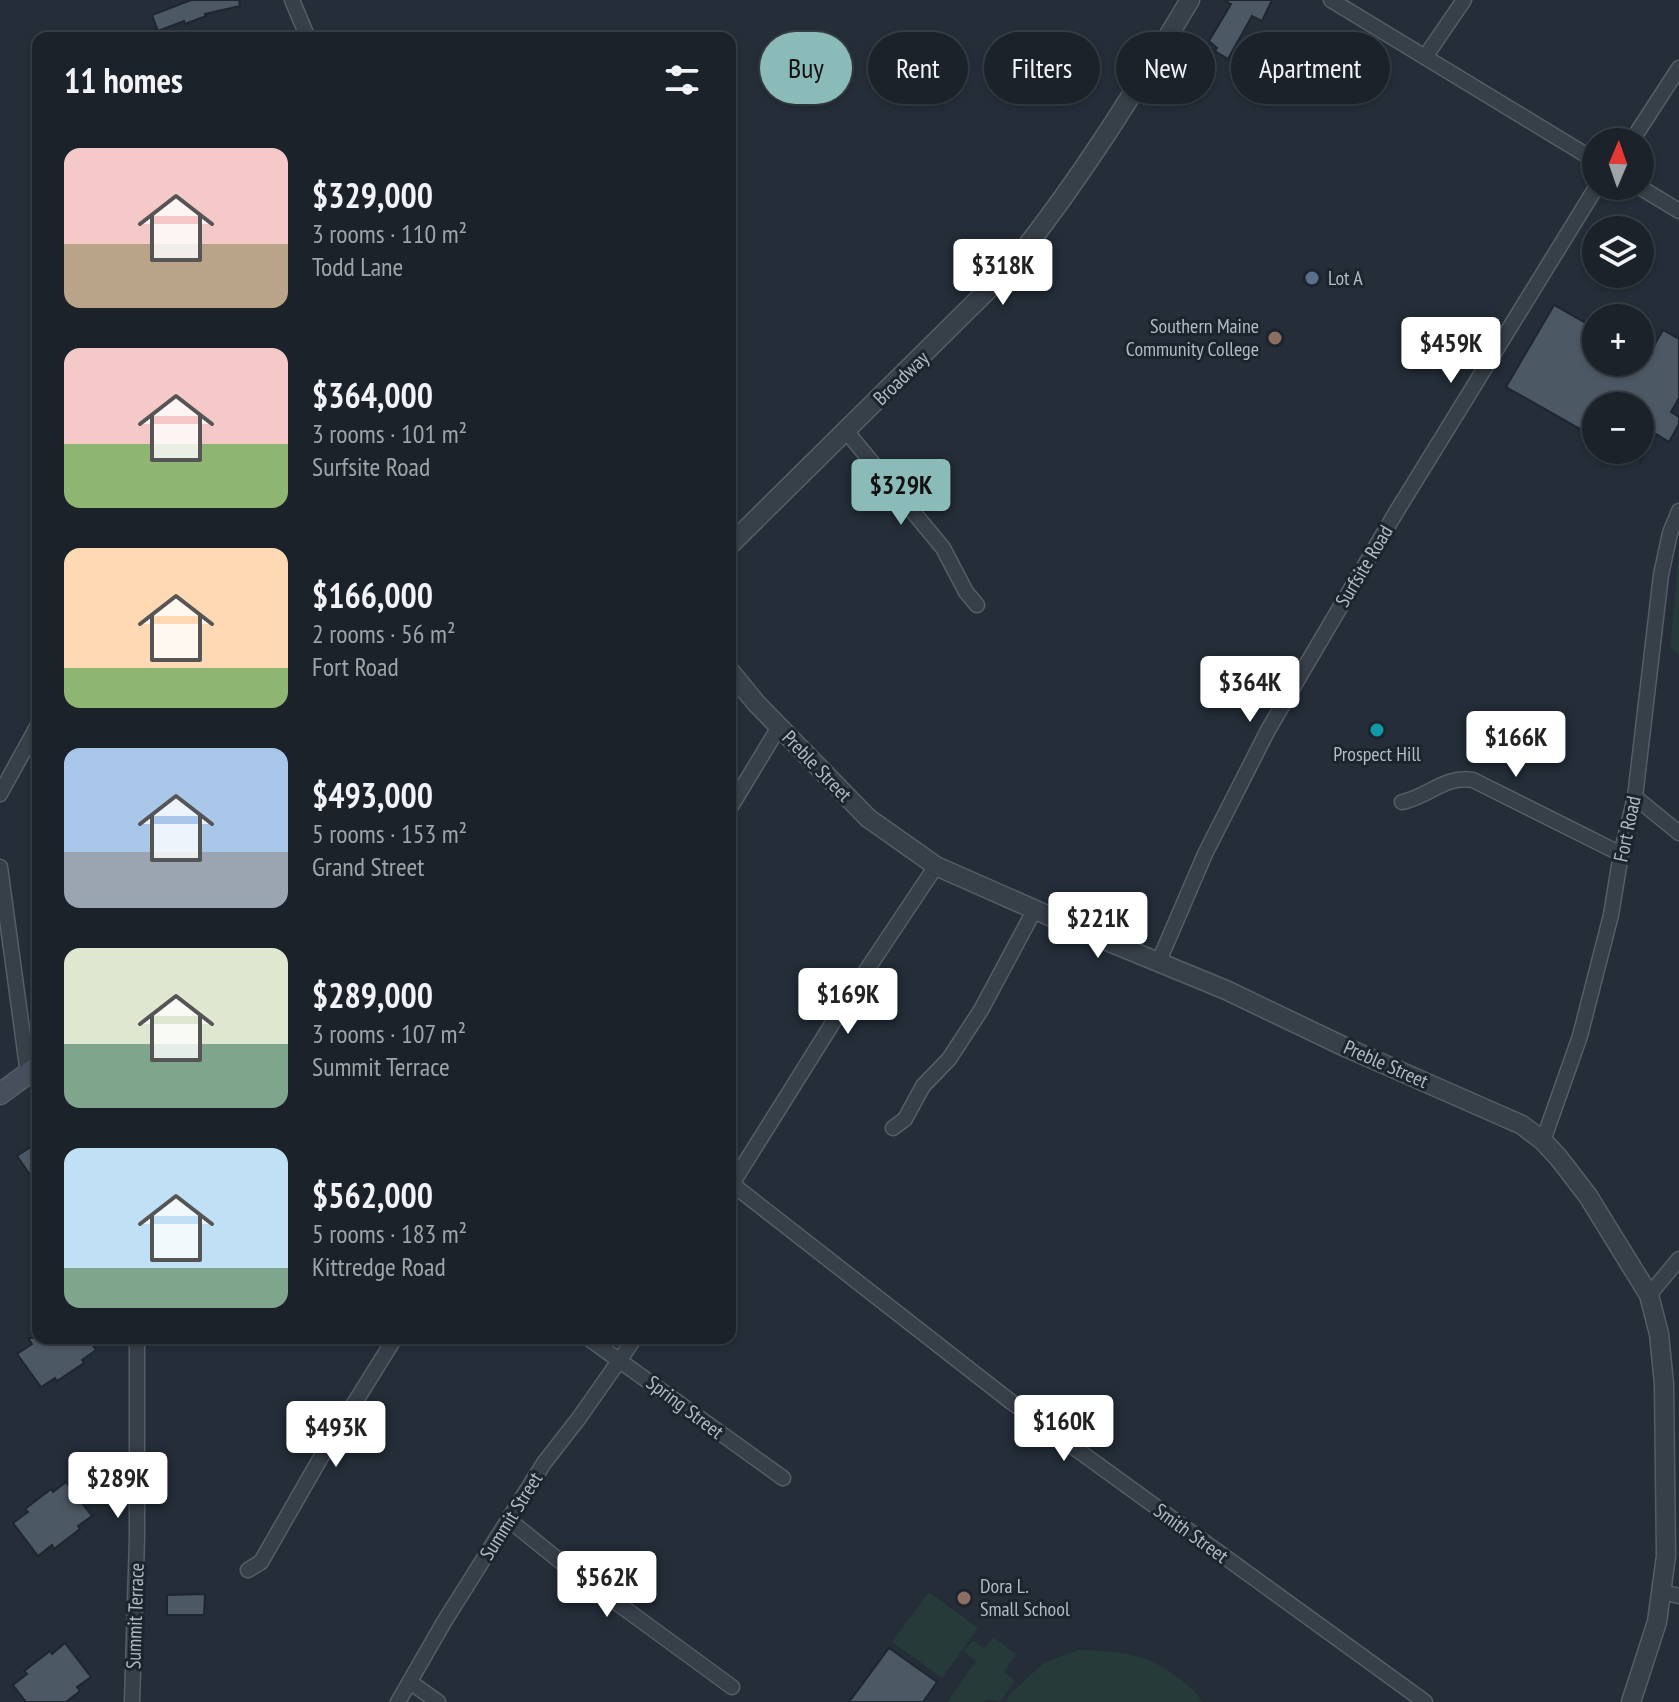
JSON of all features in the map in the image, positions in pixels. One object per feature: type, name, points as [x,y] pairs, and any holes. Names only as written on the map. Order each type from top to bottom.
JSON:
[{"type":"main road","points":[[0,1094],[32,1071]]},
{"type":"street","points":[[292,0],[305,32]]},
{"type":"street","name":"Broadway","points":[[736,539],[990,291],[1037,235],[1115,124],[1190,0]]},
{"type":"street","points":[[1331,0],[1582,152]]},
{"type":"street","points":[[1425,57],[1464,0]]},
{"type":"street","points":[[1640,128],[1679,68]]},
{"type":"street","points":[[1654,196],[1679,211]]},
{"type":"street","name":"Surfsite Road","points":[[1159,961],[1205,854],[1268,730],[1395,514],[1588,200]]},
{"type":"street","points":[[846,431],[943,548],[966,592],[977,605]]},
{"type":"street","name":"Fort Road","points":[[1543,1141],[1580,1036],[1611,915],[1635,797],[1661,575],[1670,533],[1679,511]]},
{"type":"street","name":"Preble Street","points":[[736,678],[868,818],[936,866],[1159,961],[1500,1115],[1522,1125],[1543,1141],[1588,1196],[1649,1295],[1659,1334],[1664,1384],[1670,1594],[1657,1622],[1631,1702]]},
{"type":"street","points":[[736,798],[779,727]]},
{"type":"street","points":[[0,794],[32,736]]},
{"type":"street","points":[[1402,802],[1417,799],[1446,781],[1461,778],[1473,780],[1621,854]]},
{"type":"street","points":[[1635,797],[1679,833]]},
{"type":"street","points":[[736,1178],[854,989],[936,866]]},
{"type":"street","points":[[0,867],[32,1064]]},
{"type":"street","points":[[893,1128],[905,1119],[923,1086],[949,1059],[981,1010],[1035,909]]},
{"type":"street","name":"Smith Street","points":[[736,1190],[1010,1401],[1425,1702]]},
{"type":"street","points":[[1649,1295],[1679,1259]]},
{"type":"street","name":"Summit Terrace","points":[[132,1702],[137,1537],[137,1344]]},
{"type":"street","points":[[248,1570],[261,1562],[391,1344]]},
{"type":"street","name":"Spring Street","points":[[597,1344],[783,1478]]},
{"type":"street","name":"Summit Street","points":[[398,1702],[444,1622],[544,1463],[631,1344]]},
{"type":"street","points":[[509,1520],[561,1562],[732,1687]]},
{"type":"street","points":[[410,1682],[438,1702]]},
{"type":"shaded area","points":[[1679,554],[1679,655],[1670,648]]},
{"type":"shaded area","points":[[929,1592],[978,1628],[942,1678],[892,1642]]},
{"type":"shaded area","points":[[993,1637],[1016,1654],[1004,1672],[1015,1681],[1000,1702],[987,1699],[984,1702],[947,1702],[976,1661],[964,1651],[973,1640],[984,1649]]},
{"type":"shaded area","points":[[1079,1650],[1122,1653],[1148,1660],[1185,1683],[1202,1702],[1006,1702],[1009,1695],[1045,1662]]},
{"type":"building","points":[[191,0],[239,0],[240,6],[205,14],[185,24],[184,21],[158,31],[152,15]]},
{"type":"building","points":[[1224,0],[1272,0],[1262,21],[1252,16],[1243,32],[1231,32],[1228,59],[1215,51],[1214,32],[1231,4]]},
{"type":"building","points":[[1554,305],[1582,321],[1582,376],[1654,376],[1654,346],[1663,330],[1679,339],[1679,398],[1671,412],[1679,417],[1679,424],[1669,442],[1656,434],[1654,438],[1654,392],[1582,392],[1582,430],[1506,387]]},
{"type":"building","points":[[32,1146],[32,1177],[17,1156]]},
{"type":"building","points":[[32,1344],[92,1344],[96,1350],[82,1360],[84,1363],[57,1381],[55,1378],[41,1387],[17,1354]]},
{"type":"building","points":[[66,1482],[92,1516],[54,1549],[52,1545],[38,1556],[13,1523],[28,1512],[25,1509],[51,1489],[53,1492]]},
{"type":"building","points":[[205,1594],[204,1615],[167,1615],[167,1595]]},
{"type":"building","points":[[65,1643],[91,1677],[77,1687],[80,1691],[66,1702],[26,1702],[13,1685],[27,1674],[24,1671]]},
{"type":"building","points":[[889,1648],[937,1682],[923,1702],[849,1702]]},
{"type":"place","name":"Lot A","points":[[1312,278]]},
{"type":"place","name":"Southern Maine Community College","points":[[1275,338]]},
{"type":"place","name":"Prospect Hill","points":[[1377,730]]},
{"type":"place","name":"Dora L. Small School","points":[[964,1598]]}]
